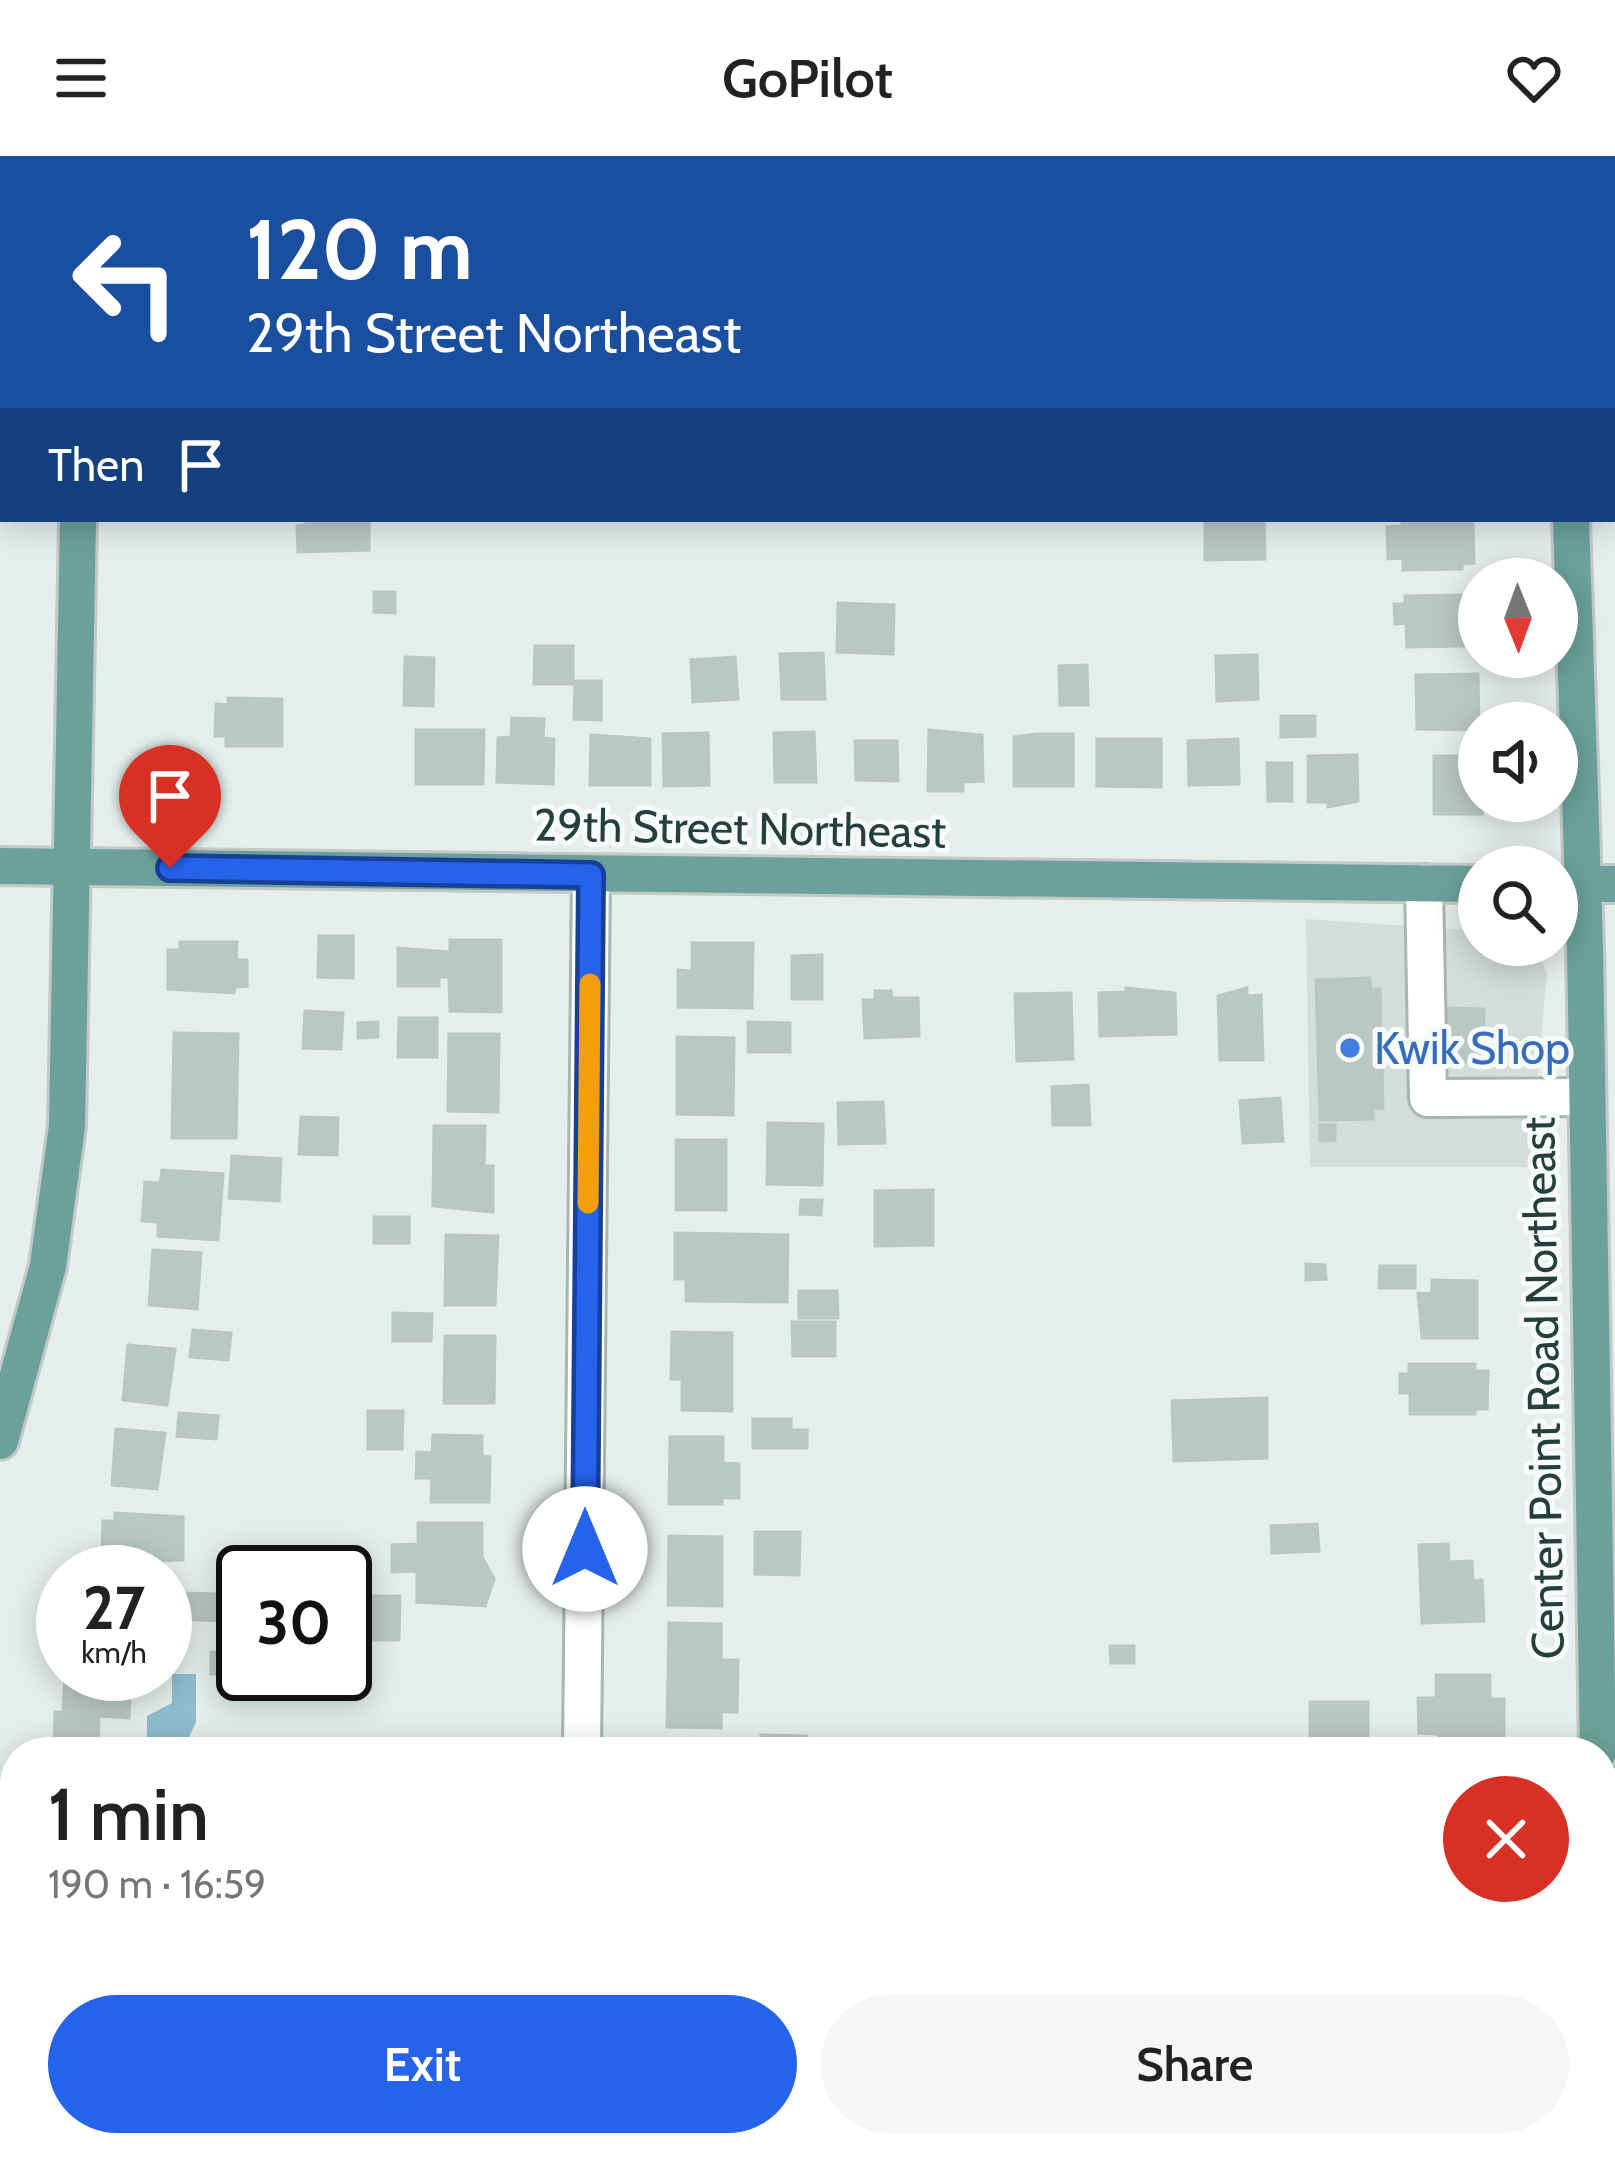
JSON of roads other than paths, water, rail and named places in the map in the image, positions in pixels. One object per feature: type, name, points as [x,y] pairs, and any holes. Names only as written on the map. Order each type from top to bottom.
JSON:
[{"type":"main road","points":[[0,1441],[57,1222],[67,1126],[78,522]]},
{"type":"main road","name":"Center Point Road Northeast","points":[[1571,522],[1585,884],[1586,1096],[1603,1307],[1598,1737]]},
{"type":"main road","name":"29th Street Northeast","points":[[0,866],[1458,884]]},
{"type":"street","points":[[582,1737],[591,875]]},
{"type":"street","points":[[1424,883],[1428,1097],[1586,1096]]},
{"type":"water","points":[[192,1674],[196,1674],[196,1722],[189,1737],[147,1737],[147,1716],[172,1701],[192,1701]]},
{"type":"place","name":"Kwik Shop","points":[[1350,1048]]}]
